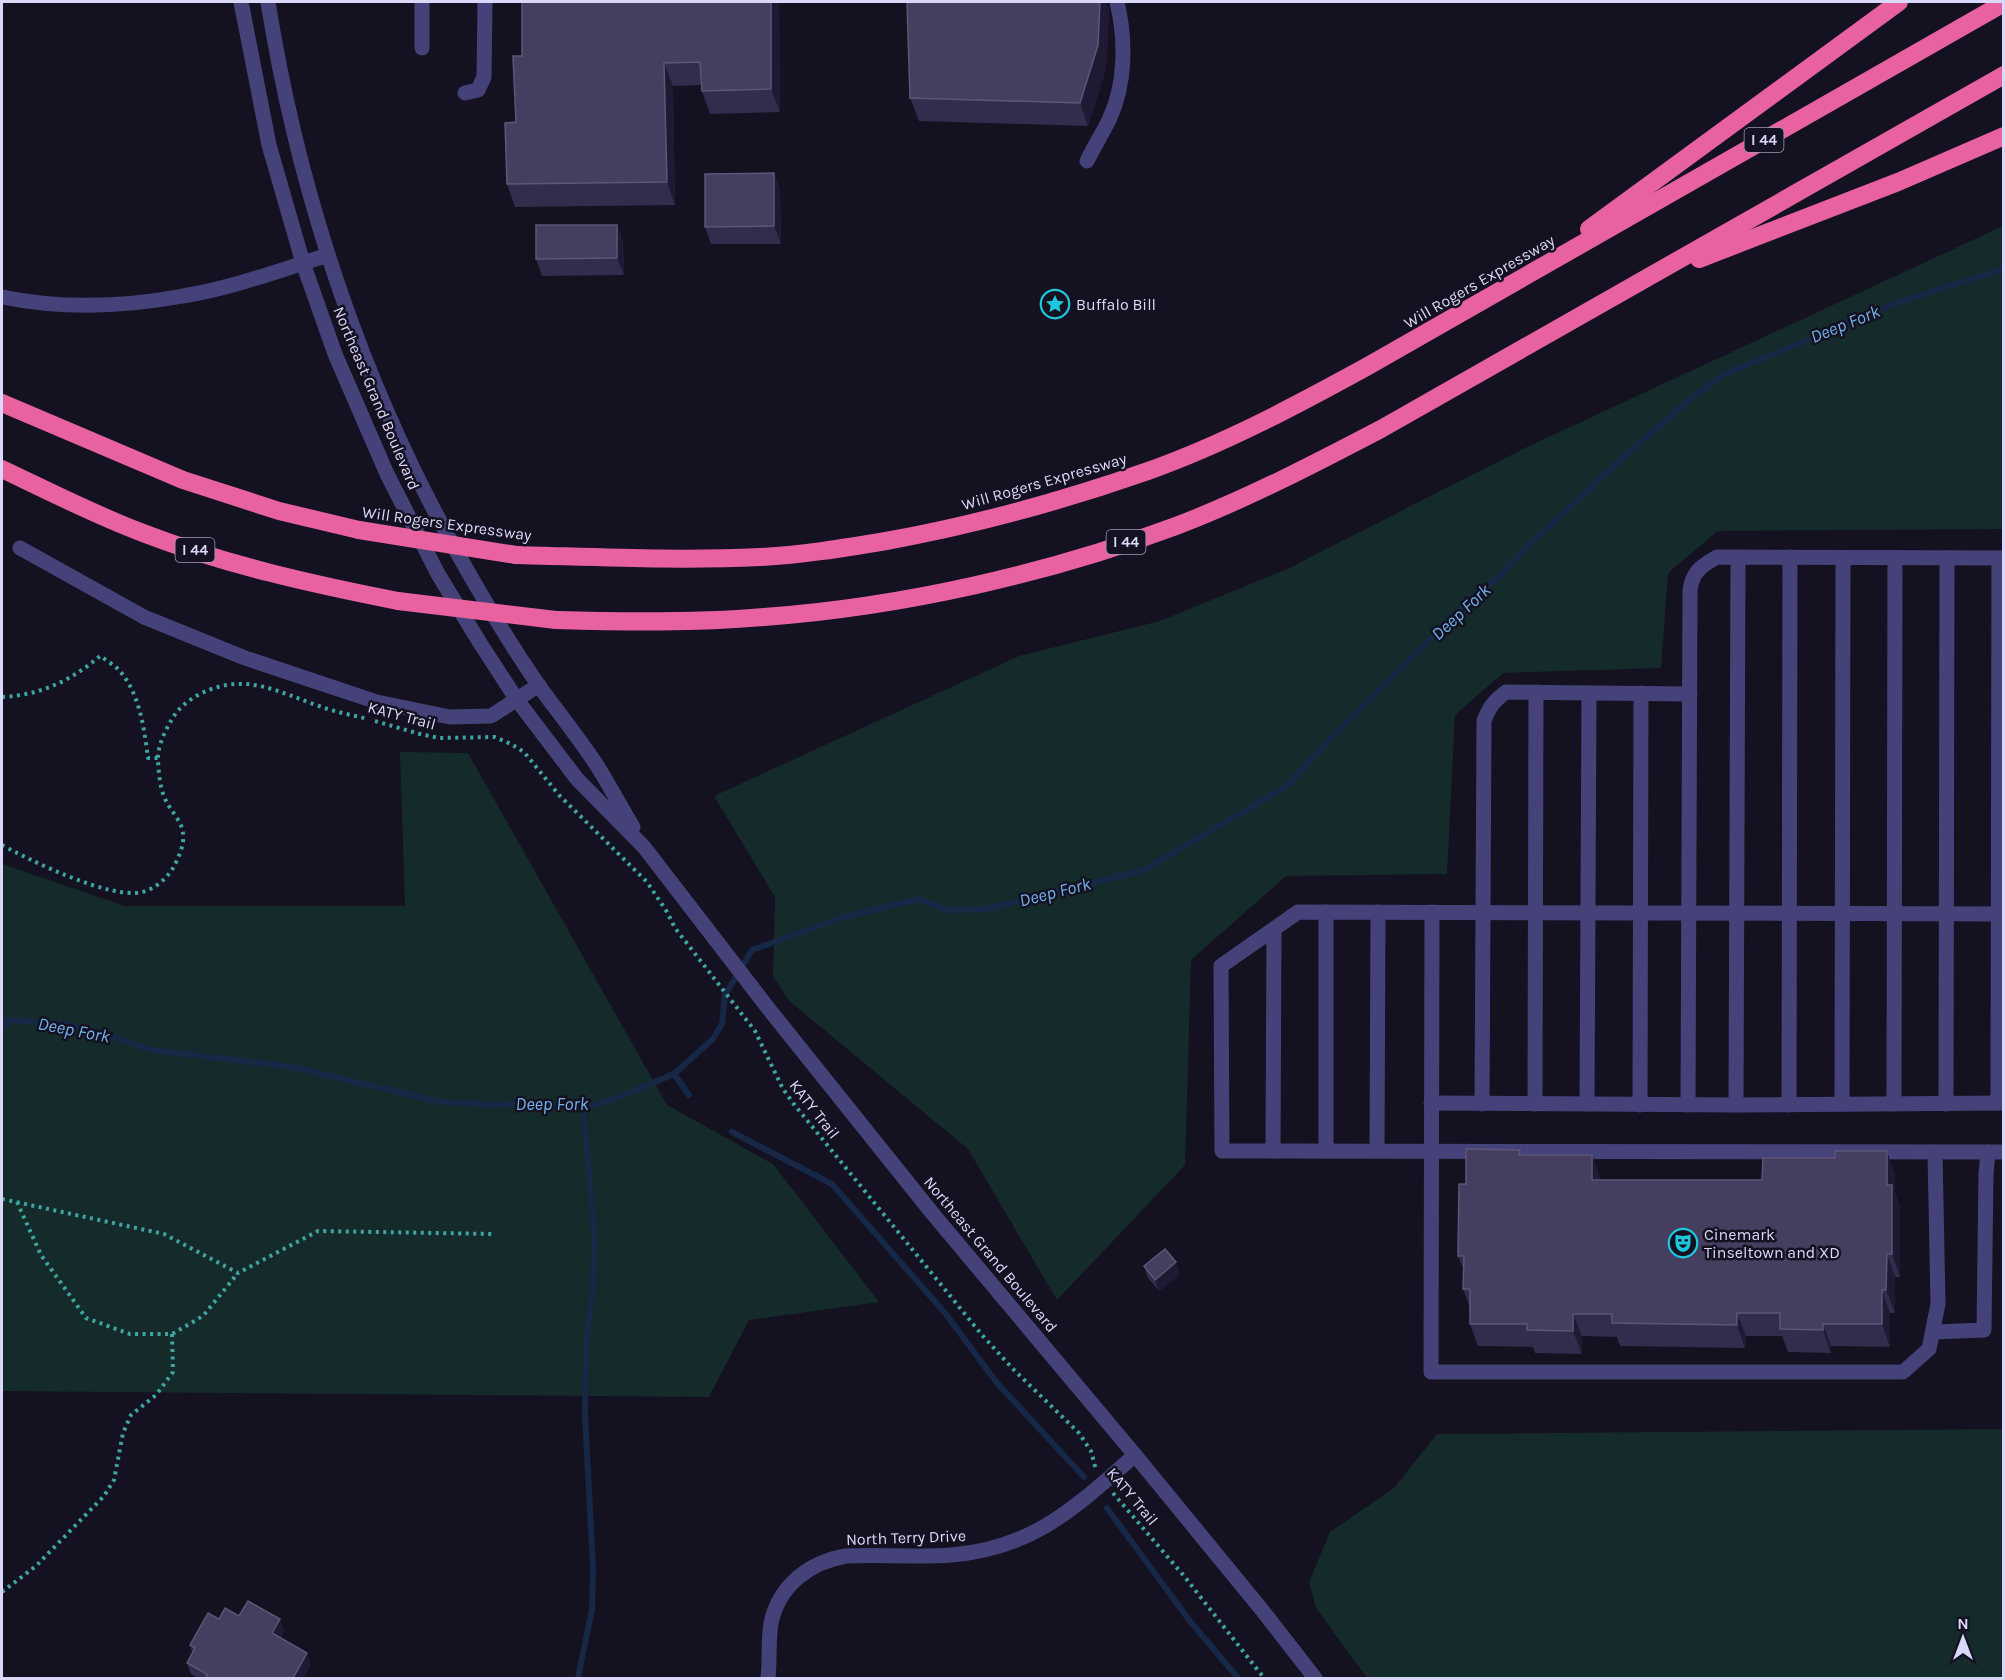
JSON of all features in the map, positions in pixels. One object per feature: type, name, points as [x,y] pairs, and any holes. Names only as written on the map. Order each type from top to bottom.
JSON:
[{"type":"highway","points":[[1525,277],[1899,2]]},
{"type":"highway","name":"Will Rogers Expressway","points":[[2,403],[183,480],[279,511],[359,530],[516,555],[661,560],[762,557],[850,547],[914,536],[1005,515],[1149,470],[1225,439],[1294,406],[1358,372],[2004,3]]},
{"type":"highway","name":"I 44","points":[[2,469],[143,533],[253,568],[398,601],[556,620],[643,623],[765,617],[858,607],[942,592],[1095,552],[1185,522],[1226,506],[1296,473],[1391,424],[2004,75]]},
{"type":"highway","points":[[1642,281],[1898,182],[2004,136]]},
{"type":"street","name":"Northeast Grand Boulevard","points":[[241,2],[269,145],[303,263],[334,354],[387,474],[438,574],[517,700],[577,779],[644,847],[768,1008],[933,1214],[1135,1455],[1316,1678]]},
{"type":"street","name":"Northeast Grand Boulevard","points":[[268,2],[298,152],[328,255],[368,368],[429,500],[471,578],[539,685],[596,764],[644,847]]},
{"type":"street","points":[[422,2],[422,48]]},
{"type":"street","points":[[465,93],[478,90],[484,77],[485,2]]},
{"type":"street","points":[[1086,161],[1110,118],[1122,74],[1122,22],[1117,2]]},
{"type":"street","points":[[2,297],[55,304],[100,305],[143,302],[205,291],[328,255]]},
{"type":"street","points":[[20,548],[144,617],[245,658],[377,702],[450,717],[492,716],[539,685]]},
{"type":"street","points":[[1431,1103],[1640,1105],[1688,1105],[1736,1105],[1789,1105],[2001,1103],[2001,558],[1717,557],[1696,571],[1691,581],[1688,1105]]},
{"type":"street","points":[[1736,1105],[1738,558]]},
{"type":"street","points":[[1789,1105],[1790,558]]},
{"type":"street","points":[[1842,1104],[1843,558]]},
{"type":"street","points":[[1894,1104],[1895,558]]},
{"type":"street","points":[[1946,1104],[1947,558]]},
{"type":"street","points":[[1482,1104],[1484,721],[1488,710],[1506,692],[1690,694]]},
{"type":"street","points":[[1535,1104],[1536,692]]},
{"type":"street","points":[[1587,1104],[1589,693]]},
{"type":"street","points":[[1640,1105],[1641,693]]},
{"type":"street","points":[[2001,914],[1298,912],[1221,966],[1222,1151],[2004,1152]]},
{"type":"street","points":[[1326,912],[1326,1151]]},
{"type":"street","points":[[1377,1151],[1378,912]]},
{"type":"street","points":[[1432,912],[1431,1372],[1903,1372],[1929,1349],[1938,1304],[1935,1152]]},
{"type":"street","points":[[1273,1151],[1274,929]]},
{"type":"street","points":[[1933,1332],[1984,1330],[1988,1152]]},
{"type":"street","name":"North Terry Drive","points":[[768,1678],[771,1623],[778,1604],[790,1585],[815,1565],[846,1556],[950,1556],[1009,1545],[1064,1516],[1135,1455]]},
{"type":"path","points":[[2,697],[43,690],[68,680],[100,656],[118,669],[127,682],[143,721],[148,758],[158,758],[160,783],[183,834],[176,861],[168,875],[156,886],[140,893],[122,893],[75,880],[2,845]]},
{"type":"path","name":"KATY Trail","points":[[158,758],[164,733],[176,711],[192,697],[214,687],[236,682],[259,685],[320,707],[420,734],[439,738],[495,737],[524,752],[560,795],[647,882],[675,928],[755,1031],[783,1089],[793,1103],[982,1335],[1014,1370],[1079,1433],[1088,1444],[1097,1471],[1105,1482],[1184,1576],[1264,1678]]},
{"type":"path","points":[[2,1199],[164,1234],[238,1273]]},
{"type":"path","points":[[17,1202],[41,1255],[86,1318],[130,1334],[172,1334],[202,1316],[238,1273],[318,1231],[494,1234]]},
{"type":"path","points":[[2,1592],[36,1566],[104,1496],[114,1480],[123,1433],[131,1415],[156,1395],[173,1372],[172,1334]]},
{"type":"green space","points":[[2003,226],[2003,529],[1718,531],[1668,573],[1661,668],[1503,673],[1455,715],[1447,874],[1286,876],[1191,960],[1185,1165],[1057,1300],[968,1149],[788,1000],[773,976],[775,897],[714,796],[1019,656],[1160,621],[1285,570],[1527,447]]},
{"type":"green space","points":[[400,752],[468,753],[667,1105],[773,1164],[879,1302],[749,1320],[709,1397],[2,1391],[2,864],[125,906],[405,906]]},
{"type":"green space","points":[[2003,1429],[2003,1678],[1367,1678],[1316,1608],[1309,1582],[1330,1532],[1394,1488],[1437,1434]]},
{"type":"building","points":[[522,2],[771,2],[771,89],[702,91],[700,62],[664,63],[667,182],[507,184],[505,123],[516,122],[513,56],[522,56]]},
{"type":"building","points":[[907,2],[1100,2],[1098,45],[1080,103],[910,98]]},
{"type":"building","points":[[774,173],[774,226],[705,227],[705,174]]},
{"type":"building","points":[[536,225],[617,225],[617,258],[536,259]]},
{"type":"building","name":"Cinemark Tinseltown and XD","points":[[1466,1149],[1520,1150],[1519,1155],[1592,1155],[1592,1180],[1762,1180],[1763,1158],[1835,1158],[1835,1151],[1887,1151],[1887,1185],[1892,1185],[1892,1254],[1887,1254],[1886,1290],[1882,1290],[1882,1324],[1823,1324],[1823,1330],[1780,1329],[1780,1313],[1737,1313],[1737,1325],[1612,1323],[1612,1314],[1573,1314],[1573,1331],[1527,1330],[1527,1324],[1470,1324],[1470,1289],[1463,1289],[1464,1256],[1458,1256],[1459,1184],[1466,1184]]},
{"type":"building","points":[[1165,1249],[1176,1262],[1155,1280],[1144,1266]]},
{"type":"building","points":[[248,1601],[280,1619],[272,1633],[307,1653],[293,1678],[209,1678],[206,1677],[207,1674],[187,1663],[195,1648],[190,1645],[208,1613],[219,1619],[225,1608],[239,1616]]},
{"type":"waterway","name":"Deep Fork","points":[[2,1029],[9,1020],[56,1023],[87,1029],[152,1050],[292,1067],[441,1102],[494,1105],[523,1103],[587,1107],[619,1097],[674,1074],[713,1039],[722,1024],[725,995],[752,950],[844,917],[919,899],[948,910],[987,909],[1144,870],[1287,786],[1327,742],[1472,597],[1498,578],[1529,545],[1629,452],[1693,397],[1725,374],[1899,302],[2004,269]]},
{"type":"waterway","points":[[674,1074],[689,1095]]},
{"type":"waterway","points":[[578,1678],[592,1609],[593,1567],[585,1415],[586,1346],[593,1286],[595,1241],[584,1116],[587,1107]]},
{"type":"waterway","points":[[732,1132],[832,1184],[945,1313],[997,1383],[1084,1477]]},
{"type":"waterway","points":[[1107,1508],[1189,1620],[1238,1678]]},
{"type":"place","name":"Buffalo Bill","points":[[1055,304]]},
{"type":"place","name":"Cinemark Tinseltown and XD","points":[[1683,1243]]}]
